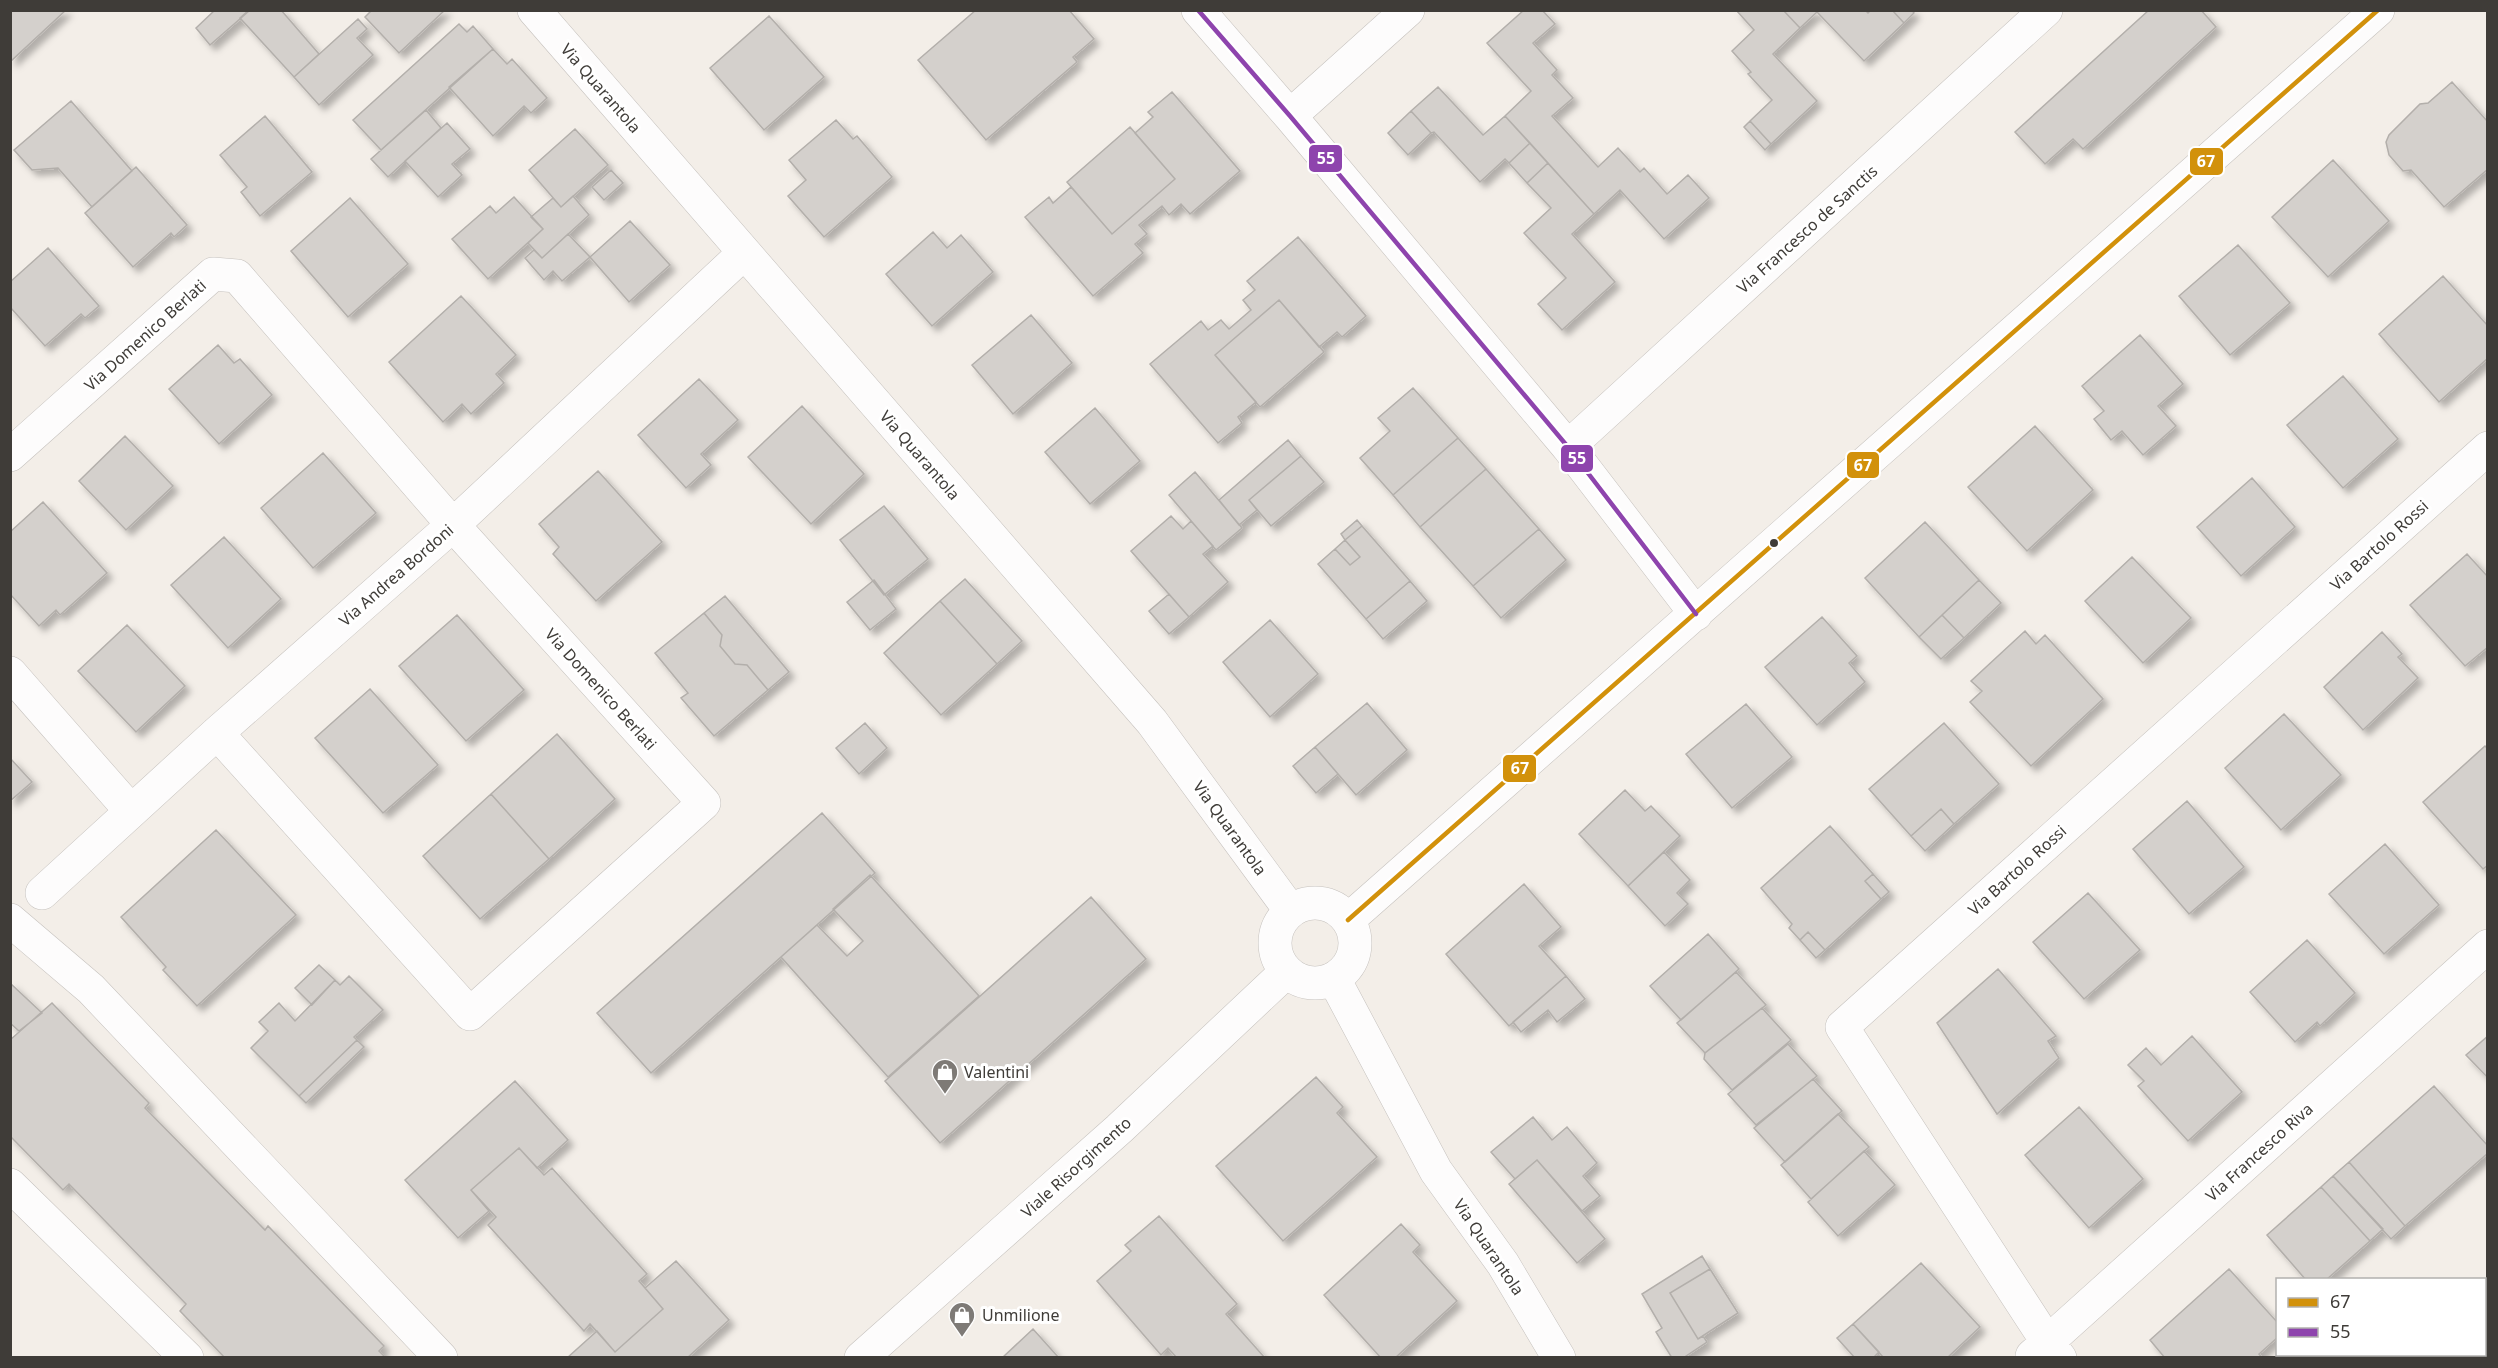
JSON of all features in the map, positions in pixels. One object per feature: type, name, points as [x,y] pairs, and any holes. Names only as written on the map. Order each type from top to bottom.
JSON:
[{"type":"street","name":"Via Quarantola","points":[[534,10],[1152,722],[1290,910]]},
{"type":"street","points":[[1198,10],[1568,447],[1696,614]]},
{"type":"street","points":[[1290,116],[1408,10]]},
{"type":"street","name":"Via Francesco de Sanctis","points":[[1568,447],[2046,10]]},
{"type":"street","points":[[1348,920],[2378,10]]},
{"type":"street","name":"Via Andrea Bordoni","points":[[42,893],[217,733],[453,525],[744,253]]},
{"type":"street","name":"Via Domenico Berlati","points":[[10,455],[213,274],[237,276],[453,525],[704,803],[470,1014],[217,733]]},
{"type":"street","name":"Via Bartolo Rossi","points":[[2046,1353],[1842,1027],[2487,448]]},
{"type":"street","points":[[10,673],[131,811]]},
{"type":"street","points":[[1314,903],[1327,905],[1339,910],[1348,920],[1354,932],[1355,946],[1352,959],[1345,970],[1334,979],[1322,983],[1297,980],[1286,972],[1278,960],[1275,947],[1276,933],[1281,921],[1290,910],[1314,903]]},
{"type":"street","points":[[10,920],[91,989],[441,1358]]},
{"type":"street","name":"Via Francesco Riva","points":[[2046,1353],[2487,946]]},
{"type":"street","name":"Viale Risorgimento","points":[[861,1358],[1119,1129],[1286,972]]},
{"type":"street","name":"Via Quarantola","points":[[1334,979],[1436,1171],[1503,1264],[1559,1358]]},
{"type":"street","points":[[10,1185],[187,1358]]},
{"type":"building","points":[[10,10],[66,10],[11,61]]},
{"type":"building","points":[[215,10],[249,11],[210,45],[196,28]]},
{"type":"building","points":[[249,10],[281,10],[319,54],[294,77],[240,18]]},
{"type":"building","points":[[372,10],[445,10],[399,53],[365,17]]},
{"type":"building","points":[[976,10],[1069,10],[1094,39],[1073,57],[1077,62],[986,140],[918,60]]},
{"type":"building","points":[[1524,10],[1542,10],[1555,24],[1533,43],[1557,70],[1552,75],[1573,98],[1552,116],[1598,167],[1618,148],[1640,172],[1644,168],[1667,194],[1688,175],[1709,198],[1664,239],[1620,190],[1594,214],[1505,116],[1531,91],[1487,43]]},
{"type":"building","points":[[1736,10],[1783,10],[1800,28],[1773,54],[1817,101],[1771,144],[1750,121],[1772,100],[1748,74],[1751,72],[1732,51],[1754,30]]},
{"type":"building","points":[[1783,10],[1865,10],[1868,13],[1871,10],[1892,10],[1904,23],[1864,61],[1817,12],[1800,28]]},
{"type":"building","points":[[1892,10],[1912,10],[1914,13],[1904,23]]},
{"type":"building","points":[[2149,10],[2201,10],[2216,27],[2083,149],[2073,139],[2045,164],[2015,132]]},
{"type":"building","points":[[769,16],[824,77],[764,130],[710,68]]},
{"type":"building","points":[[358,19],[367,29],[357,38],[373,55],[319,105],[294,77]]},
{"type":"building","points":[[459,24],[467,32],[473,26],[493,49],[381,150],[353,120]]},
{"type":"building","points":[[493,49],[507,64],[512,59],[547,98],[531,113],[524,106],[493,136],[449,87]]},
{"type":"building","points":[[2452,82],[2488,122],[2488,169],[2444,207],[2411,170],[2403,171],[2389,155],[2386,142],[2389,135],[2420,104],[2428,103]]},
{"type":"building","points":[[1438,87],[1483,135],[1505,116],[1530,143],[1509,163],[1505,159],[1480,182],[1434,132],[1431,133],[1411,111]]},
{"type":"building","points":[[1172,92],[1240,171],[1190,214],[1181,204],[1169,215],[1162,206],[1139,225],[1147,234],[1135,244],[1143,253],[1093,296],[1025,217],[1049,197],[1053,203],[1071,187],[1112,234],[1175,179],[1135,133],[1153,117],[1148,112]]},
{"type":"building","points":[[71,101],[132,171],[92,207],[58,168],[32,170],[14,150]]},
{"type":"building","points":[[426,110],[441,128],[388,177],[371,159]]},
{"type":"building","points":[[1411,111],[1431,133],[1408,155],[1388,133]]},
{"type":"building","points":[[265,116],[312,172],[260,216],[241,192],[247,187],[220,155]]},
{"type":"building","points":[[836,120],[853,139],[857,136],[892,177],[824,237],[788,196],[806,180],[789,160]]},
{"type":"building","points":[[1750,121],[1771,144],[1765,150],[1744,127]]},
{"type":"building","points":[[447,123],[470,149],[452,164],[462,175],[438,197],[405,161]]},
{"type":"building","points":[[1130,127],[1175,179],[1112,234],[1067,182]]},
{"type":"building","points":[[575,129],[608,165],[561,207],[529,170]]},
{"type":"building","points":[[1530,143],[1548,163],[1527,183],[1509,163]]},
{"type":"building","points":[[2333,160],[2389,221],[2328,277],[2272,217]]},
{"type":"building","points":[[1548,163],[1594,214],[1572,234],[1615,282],[1562,330],[1538,304],[1566,278],[1524,233],[1551,208],[1527,183]]},
{"type":"building","points":[[136,167],[187,225],[174,237],[171,233],[133,267],[85,213]]},
{"type":"building","points":[[611,170],[623,183],[604,200],[592,187]]},
{"type":"building","points":[[573,196],[589,215],[542,258],[528,243],[543,229],[531,217],[553,198],[561,207]]},
{"type":"building","points":[[514,197],[543,229],[488,279],[452,239],[490,206],[496,213]]},
{"type":"building","points":[[350,198],[408,264],[348,317],[291,251]]},
{"type":"building","points":[[630,221],[670,265],[629,302],[590,257]]},
{"type":"building","points":[[933,232],[947,248],[961,235],[993,272],[932,326],[886,274]]},
{"type":"building","points":[[568,234],[590,257],[562,281],[553,271],[544,280],[525,258],[534,250],[542,258]]},
{"type":"building","points":[[1298,237],[1366,316],[1342,337],[1337,332],[1319,347],[1279,300],[1215,355],[1256,402],[1238,417],[1242,423],[1218,443],[1150,364],[1201,321],[1208,330],[1221,320],[1229,329],[1251,310],[1243,300],[1255,290],[1247,281]]},
{"type":"building","points":[[2238,245],[2290,303],[2230,355],[2179,296]]},
{"type":"building","points":[[48,248],[99,306],[85,318],[81,314],[45,346],[10,307],[10,282]]},
{"type":"building","points":[[2443,276],[2488,326],[2488,358],[2439,402],[2379,334]]},
{"type":"building","points":[[461,296],[516,355],[496,374],[504,383],[471,414],[462,404],[443,422],[389,362]]},
{"type":"building","points":[[1279,300],[1324,352],[1260,407],[1215,355]]},
{"type":"building","points":[[1031,315],[1072,363],[1013,414],[972,365]]},
{"type":"building","points":[[2140,335],[2183,384],[2158,406],[2176,426],[2143,455],[2122,431],[2111,440],[2094,419],[2104,411],[2082,386]]},
{"type":"building","points":[[218,345],[234,363],[240,359],[272,395],[219,444],[169,389]]},
{"type":"building","points":[[2343,376],[2398,439],[2343,488],[2287,425]]},
{"type":"building","points":[[699,379],[738,420],[701,454],[711,465],[686,488],[638,435]]},
{"type":"building","points":[[1413,388],[1458,438],[1393,495],[1360,458],[1390,431],[1378,418]]},
{"type":"building","points":[[802,406],[864,474],[811,524],[748,457]]},
{"type":"building","points":[[1095,408],[1140,461],[1090,504],[1045,452]]},
{"type":"building","points":[[2035,426],[2093,490],[2027,551],[1968,487]]},
{"type":"building","points":[[125,436],[173,486],[126,530],[79,481]]},
{"type":"building","points":[[1458,438],[1486,469],[1420,527],[1393,495]]},
{"type":"building","points":[[1288,440],[1301,456],[1249,500],[1257,510],[1239,525],[1219,500]]},
{"type":"building","points":[[323,453],[376,513],[313,568],[261,508]]},
{"type":"building","points":[[1301,456],[1324,482],[1271,526],[1249,500]]},
{"type":"building","points":[[1486,469],[1539,529],[1473,586],[1420,527]]},
{"type":"building","points":[[598,471],[662,542],[596,601],[553,554],[559,547],[539,524]]},
{"type":"building","points":[[1195,472],[1242,528],[1216,550],[1169,495]]},
{"type":"building","points":[[2252,478],[2295,527],[2241,576],[2197,527]]},
{"type":"building","points":[[43,502],[107,573],[60,615],[56,610],[39,626],[10,594],[10,532]]},
{"type":"building","points":[[884,506],[928,559],[884,595],[840,540]]},
{"type":"building","points":[[1171,516],[1183,529],[1191,521],[1213,546],[1203,554],[1228,582],[1189,617],[1131,551]]},
{"type":"building","points":[[1357,520],[1362,526],[1345,540],[1341,534]]},
{"type":"building","points":[[1925,522],[1979,580],[1919,637],[1865,578]]},
{"type":"building","points":[[1362,526],[1410,581],[1366,619],[1318,564],[1335,549],[1350,565],[1360,557],[1345,540]]},
{"type":"building","points":[[1539,529],[1566,560],[1501,618],[1473,586]]},
{"type":"building","points":[[224,537],[281,599],[228,648],[171,585]]},
{"type":"building","points":[[1345,540],[1360,557],[1350,565],[1335,549]]},
{"type":"building","points":[[2467,554],[2488,577],[2488,647],[2465,666],[2410,605]]},
{"type":"building","points":[[2132,557],[2191,618],[2143,663],[2085,601]]},
{"type":"building","points":[[965,579],[1022,641],[997,664],[940,601]]},
{"type":"building","points":[[874,580],[896,609],[870,630],[847,602]]},
{"type":"building","points":[[1979,580],[2001,603],[1964,638],[1942,615]]},
{"type":"building","points":[[1410,581],[1427,601],[1383,639],[1366,619]]},
{"type":"building","points":[[1169,594],[1189,617],[1169,634],[1149,611]]},
{"type":"building","points":[[725,596],[789,672],[768,690],[747,665],[735,664],[720,646],[722,635],[704,613]]},
{"type":"building","points":[[940,601],[997,664],[941,715],[884,653]]},
{"type":"building","points":[[704,613],[722,635],[720,646],[735,664],[747,665],[768,690],[714,736],[681,698],[688,693],[655,653]]},
{"type":"building","points":[[457,615],[524,690],[466,741],[399,666]]},
{"type":"building","points":[[1942,615],[1964,638],[1941,659],[1919,637]]},
{"type":"building","points":[[1822,617],[1857,656],[1849,663],[1865,682],[1817,725],[1765,667]]},
{"type":"building","points":[[1270,620],[1318,674],[1270,717],[1223,662]]},
{"type":"building","points":[[127,625],[185,686],[136,732],[78,671]]},
{"type":"building","points":[[2025,631],[2036,644],[2045,635],[2103,699],[2031,766],[1970,702],[1982,691],[1971,681]]},
{"type":"building","points":[[2382,632],[2402,654],[2398,657],[2418,678],[2363,730],[2324,687]]},
{"type":"building","points":[[370,689],[438,765],[383,813],[315,738]]},
{"type":"building","points":[[1367,703],[1407,750],[1356,795],[1315,747]]},
{"type":"building","points":[[1746,704],[1792,757],[1732,808],[1686,754]]},
{"type":"building","points":[[2284,714],[2341,775],[2281,830],[2225,768]]},
{"type":"building","points":[[865,723],[887,748],[859,774],[836,748]]},
{"type":"building","points":[[1944,723],[1999,784],[1954,824],[1941,809],[1911,836],[1869,789]]},
{"type":"building","points":[[557,734],[615,799],[549,859],[491,794]]},
{"type":"building","points":[[2485,746],[2488,749],[2488,865],[2483,869],[2423,802]]},
{"type":"building","points":[[1315,747],[1338,774],[1316,793],[1293,766]]},
{"type":"building","points":[[10,758],[32,782],[10,801]]},
{"type":"building","points":[[1625,790],[1645,811],[1651,806],[1680,836],[1628,886],[1579,834]]},
{"type":"building","points":[[491,794],[549,859],[480,919],[423,856]]},
{"type":"building","points":[[2187,801],[2244,867],[2189,914],[2133,849]]},
{"type":"building","points":[[1941,809],[1954,824],[1925,851],[1911,836]]},
{"type":"building","points":[[822,813],[875,873],[651,1073],[597,1013]]},
{"type":"building","points":[[1830,826],[1873,874],[1865,881],[1881,899],[1825,950],[1808,932],[1800,940],[1789,928],[1792,924],[1761,888]]},
{"type":"building","points":[[216,830],[296,915],[197,1006],[163,970],[166,967],[121,917]]},
{"type":"building","points":[[2385,844],[2439,905],[2384,954],[2329,894]]},
{"type":"building","points":[[1664,852],[1690,880],[1677,893],[1688,904],[1665,926],[1628,886]]},
{"type":"building","points":[[1873,874],[1889,892],[1881,899],[1865,881]]},
{"type":"building","points":[[870,875],[979,996],[888,1077],[781,957],[817,925],[847,956],[863,941],[833,909]]},
{"type":"building","points":[[1524,884],[1561,927],[1539,946],[1566,976],[1509,1026],[1446,954]]},
{"type":"building","points":[[2088,893],[2140,950],[2084,999],[2033,942]]},
{"type":"building","points":[[1091,897],[1146,959],[940,1143],[885,1081]]},
{"type":"building","points":[[1808,932],[1825,950],[1816,958],[1800,940]]},
{"type":"building","points":[[1708,934],[1739,969],[1681,1020],[1650,986]]},
{"type":"building","points":[[2307,940],[2355,993],[2320,1026],[2317,1022],[2295,1042],[2250,992]]},
{"type":"building","points":[[319,965],[335,980],[312,1005],[295,988]]},
{"type":"building","points":[[1998,969],[2056,1036],[2048,1041],[2059,1058],[1997,1114],[1937,1023]]},
{"type":"building","points":[[1736,972],[1766,1005],[1705,1053],[1677,1023]]},
{"type":"building","points":[[349,976],[383,1010],[354,1037],[357,1040],[299,1096],[251,1048],[268,1031],[259,1022],[279,1003],[295,1021],[335,980],[340,985]]},
{"type":"building","points":[[1566,976],[1585,999],[1557,1022],[1548,1010],[1521,1032],[1513,1022]]},
{"type":"building","points":[[10,983],[42,1013],[19,1031],[10,1023]]},
{"type":"building","points":[[52,1003],[149,1103],[145,1108],[265,1230],[268,1226],[384,1346],[379,1351],[386,1358],[225,1358],[180,1311],[186,1304],[69,1184],[63,1190],[10,1136],[10,1040]]},
{"type":"building","points":[[1762,1008],[1791,1040],[1732,1090],[1704,1059],[1705,1053]]},
{"type":"building","points":[[2192,1036],[2242,1092],[2188,1141],[2138,1086],[2144,1081],[2128,1065],[2146,1048],[2161,1065]]},
{"type":"building","points":[[2488,1036],[2488,1078],[2466,1055]]},
{"type":"building","points":[[357,1040],[364,1047],[306,1103],[299,1096]]},
{"type":"building","points":[[1788,1044],[1817,1076],[1756,1125],[1728,1094]]},
{"type":"building","points":[[1316,1077],[1343,1107],[1337,1113],[1377,1157],[1283,1241],[1216,1166]]},
{"type":"building","points":[[1813,1079],[1842,1111],[1785,1162],[1754,1128]]},
{"type":"building","points":[[515,1081],[568,1140],[537,1168],[519,1148],[471,1190],[489,1211],[458,1238],[405,1180]]},
{"type":"building","points":[[2434,1086],[2488,1146],[2488,1153],[2405,1226],[2349,1162]]},
{"type":"building","points":[[2079,1107],[2143,1179],[2089,1228],[2025,1155]]},
{"type":"building","points":[[1838,1114],[1869,1147],[1811,1199],[1781,1165]]},
{"type":"building","points":[[1533,1117],[1552,1140],[1567,1127],[1597,1163],[1583,1176],[1600,1196],[1582,1211],[1537,1160],[1515,1179],[1491,1152]]},
{"type":"building","points":[[519,1148],[544,1175],[552,1168],[647,1274],[639,1281],[663,1309],[615,1352],[590,1324],[584,1331],[488,1225],[496,1217],[471,1190]]},
{"type":"building","points":[[1864,1151],[1895,1185],[1838,1236],[1808,1202]]},
{"type":"building","points":[[1537,1160],[1605,1239],[1577,1263],[1509,1184]]},
{"type":"building","points":[[2349,1162],[2405,1226],[2391,1239],[2333,1176]]},
{"type":"building","points":[[2333,1176],[2383,1229],[2370,1241],[2321,1187]]},
{"type":"building","points":[[2321,1187],[2370,1241],[2328,1278],[2304,1278],[2267,1235]]},
{"type":"building","points":[[1159,1216],[1237,1304],[1226,1314],[1265,1358],[1177,1358],[1168,1348],[1161,1355],[1097,1281],[1131,1251],[1125,1245]]},
{"type":"building","points":[[1401,1224],[1420,1245],[1413,1252],[1457,1301],[1395,1358],[1381,1358],[1324,1295]]},
{"type":"building","points":[[1702,1256],[1710,1269],[1670,1293],[1698,1339],[1703,1336],[1707,1342],[1683,1358],[1672,1358],[1656,1332],[1662,1328],[1642,1294]]},
{"type":"building","points":[[676,1261],[729,1320],[687,1358],[567,1358],[597,1331],[615,1352],[663,1309],[645,1288]]},
{"type":"building","points":[[1921,1263],[1980,1327],[1947,1358],[1884,1358],[1853,1324]]},
{"type":"building","points":[[1710,1269],[1738,1313],[1698,1339],[1670,1293]]},
{"type":"building","points":[[2229,1269],[2276,1321],[2276,1339],[2259,1354],[2262,1358],[2165,1358],[2150,1340]]},
{"type":"building","points":[[1853,1324],[1879,1352],[1873,1358],[1855,1358],[1837,1338]]},
{"type":"building","points":[[1033,1329],[1059,1358],[1002,1358]]},
{"type":"transit line","name":"55","points":[[1198,10],[1568,447],[1696,614]]},
{"type":"transit line","name":"67","points":[[1348,920],[2378,10]]},
{"type":"place","name":"Valentini","points":[[945,1095]]},
{"type":"place","name":"Unmilione","points":[[962,1338]]}]
